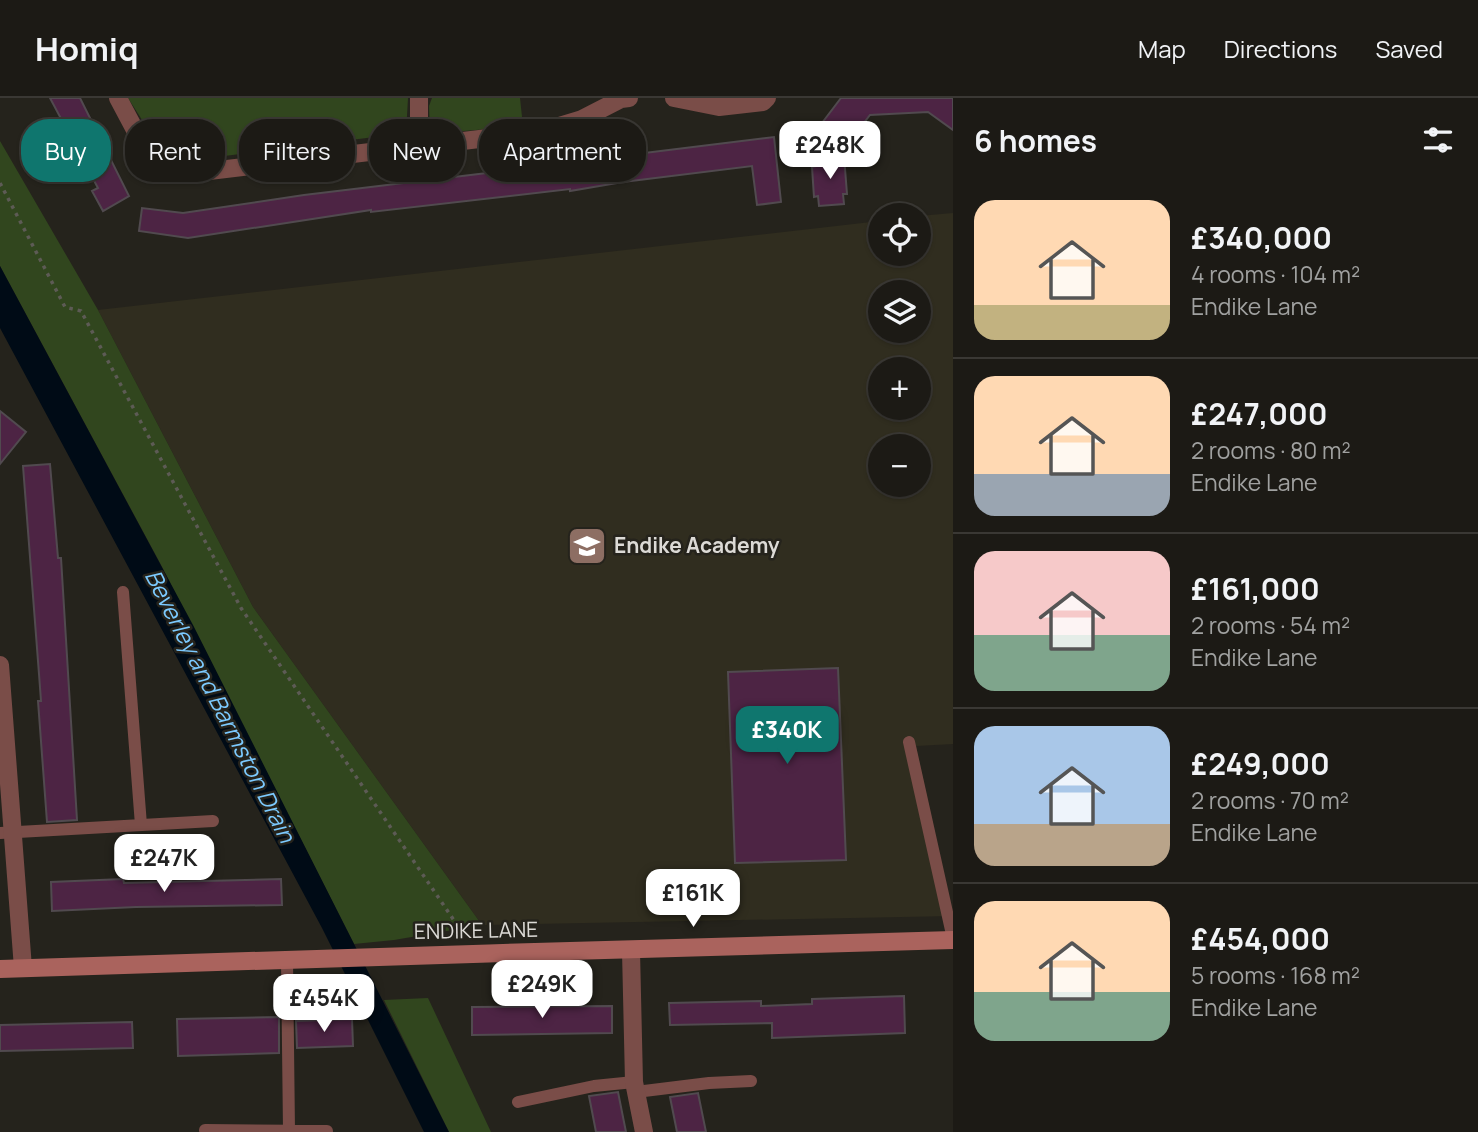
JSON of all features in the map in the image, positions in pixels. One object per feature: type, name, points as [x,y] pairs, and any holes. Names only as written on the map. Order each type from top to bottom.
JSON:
[{"type":"street","points":[[118,98],[143,145],[161,171],[184,174],[540,132],[582,119],[621,99],[629,98]]},
{"type":"street","points":[[419,98],[419,118]]},
{"type":"street","points":[[674,98],[719,107],[763,102],[767,98]]},
{"type":"street","points":[[0,665],[6,834],[23,968]]},
{"type":"street","name":"ENDIKE LANE","points":[[0,969],[334,959],[434,953],[631,951],[953,940]]},
{"type":"street","points":[[631,951],[635,1087],[644,1132]]},
{"type":"lane","points":[[123,592],[141,825]]},
{"type":"lane","points":[[909,742],[953,940]]},
{"type":"lane","points":[[6,834],[214,821]]},
{"type":"lane","points":[[287,960],[289,1131]]},
{"type":"lane","points":[[519,1102],[594,1086],[751,1082]]},
{"type":"lane","points":[[205,1130],[327,1131]]},
{"type":"path","points":[[0,183],[65,307],[81,310],[241,608],[476,953]]},
{"type":"shaded area","name":"Endike Academy","points":[[953,213],[953,744],[916,746],[953,916],[482,925],[253,607],[98,310],[868,222],[868,266],[931,266],[931,215]]},
{"type":"green space","points":[[128,98],[408,98],[407,119],[369,119],[369,138],[355,139],[355,119],[239,119],[239,154],[225,156],[225,119],[141,119]]},
{"type":"green space","points":[[432,98],[520,98],[522,119],[479,119],[479,130],[465,131],[465,119],[429,119]]},
{"type":"green space","points":[[0,141],[21,177],[21,182],[24,182],[98,310],[253,607],[482,925],[354,944],[160,563],[0,266]]},
{"type":"green space","points":[[428,998],[491,1132],[449,1132],[384,1000]]},
{"type":"water","name":"Beverley and Barmston Drain","points":[[0,266],[193,625],[449,1132],[424,1132],[322,928],[0,328]]},
{"type":"building","points":[[50,98],[80,98],[90,119],[61,119]]},
{"type":"building","points":[[841,98],[953,98],[953,130],[928,112],[870,115],[843,150],[819,132],[825,125],[822,123]]},
{"type":"building","points":[[774,137],[781,202],[757,205],[752,166],[646,179],[646,153]]},
{"type":"building","points":[[844,156],[847,194],[843,194],[844,204],[819,206],[818,196],[814,197],[812,167],[817,166],[816,158]]},
{"type":"building","points":[[111,160],[129,196],[103,211],[92,191],[98,188],[95,182],[111,182]]},
{"type":"building","points":[[479,174],[479,182],[623,182],[570,191],[371,210],[188,238],[139,231],[142,208],[183,213],[412,182],[465,182],[465,176]]},
{"type":"building","points":[[0,411],[26,432],[0,464]]},
{"type":"building","points":[[50,464],[58,558],[61,558],[77,820],[47,822],[38,701],[41,701],[23,466]]},
{"type":"building","points":[[838,668],[846,860],[735,863],[728,672]]},
{"type":"building","points":[[123,879],[124,883],[281,879],[282,905],[52,911],[51,882]]},
{"type":"building","points":[[904,996],[905,1033],[772,1038],[772,1023],[670,1025],[669,1003],[761,1001],[761,1006],[812,1004],[812,999]]},
{"type":"building","points":[[612,1006],[612,1033],[472,1035],[472,1007]]},
{"type":"building","points":[[279,1017],[279,1053],[178,1056],[177,1019]]},
{"type":"building","points":[[352,1019],[353,1046],[297,1048],[296,1021]]},
{"type":"building","points":[[132,1022],[133,1048],[0,1051],[0,1025]]},
{"type":"building","points":[[618,1092],[626,1132],[596,1132],[589,1096]]},
{"type":"building","points":[[698,1093],[706,1132],[677,1132],[670,1097]]},
{"type":"place","name":"Endike Academy","points":[[587,546]]}]
